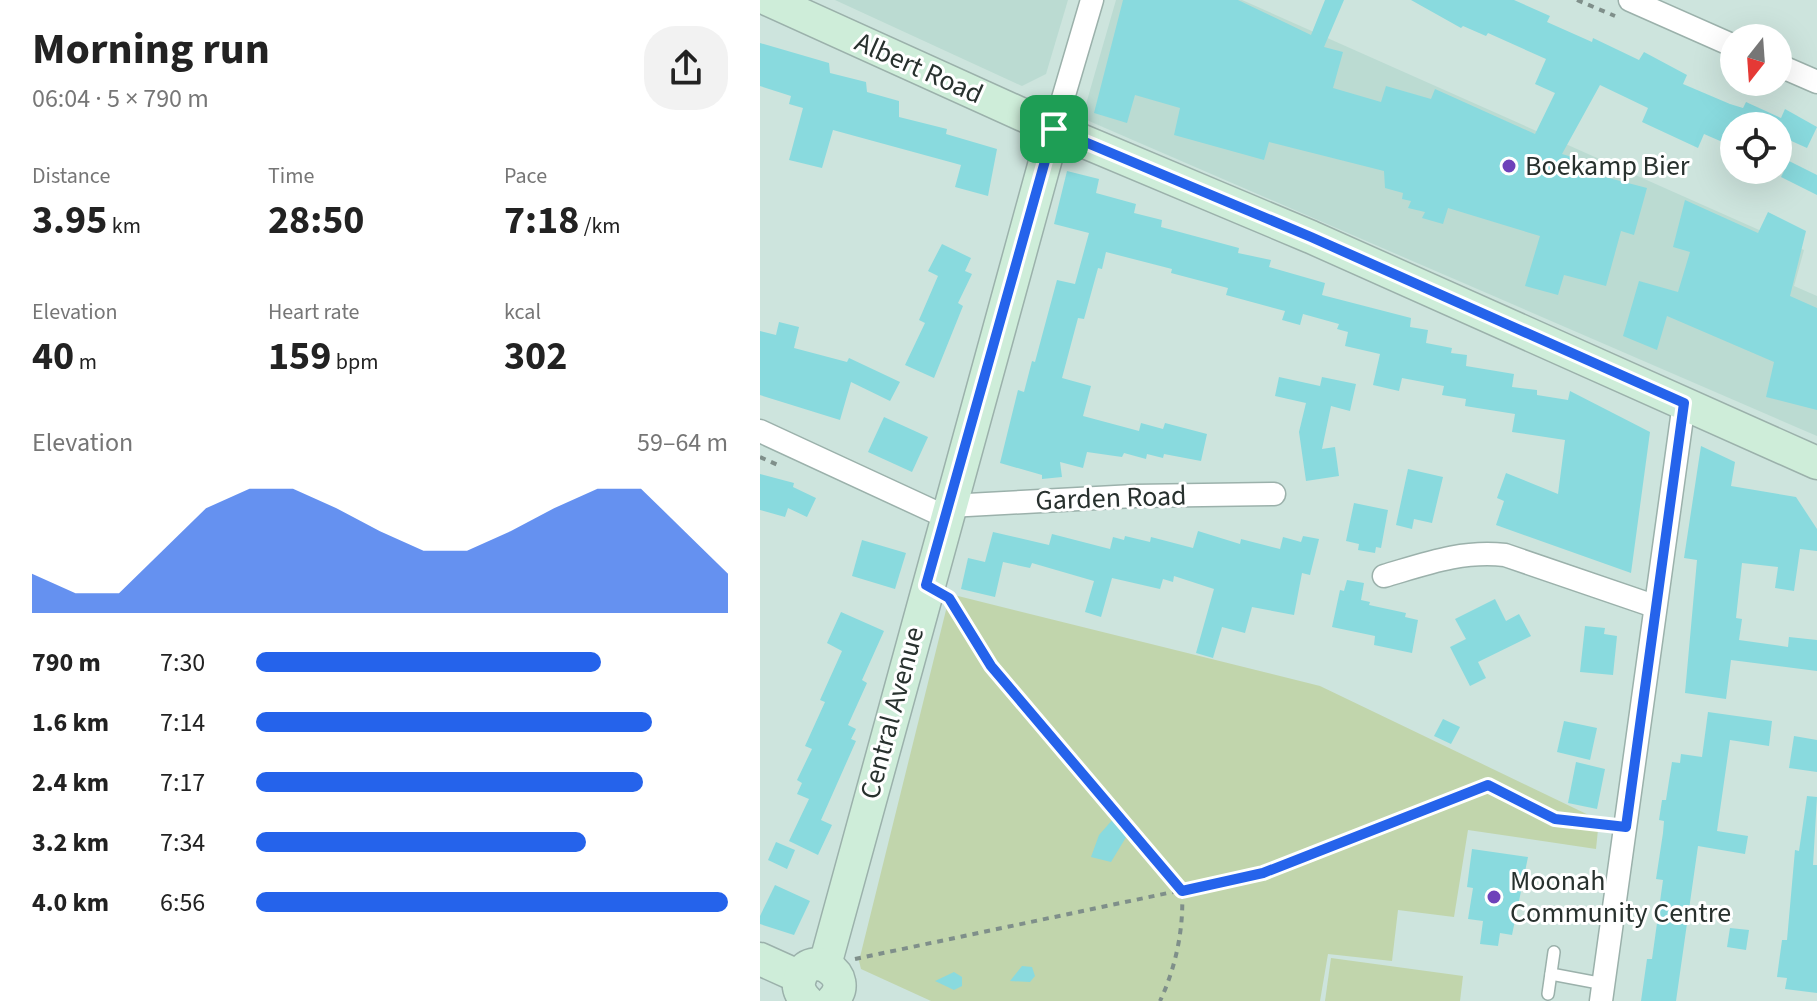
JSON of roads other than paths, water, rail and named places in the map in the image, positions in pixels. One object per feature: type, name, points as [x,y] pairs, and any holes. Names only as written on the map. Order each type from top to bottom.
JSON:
[{"type":"street","name":"Albert Road","points":[[769,0],[1054,129],[1311,237],[1817,463]]},
{"type":"street","name":"Central Avenue","points":[[826,988],[926,585],[1092,0]]},
{"type":"street","points":[[1630,0],[1720,40]]},
{"type":"street","points":[[1792,71],[1817,82]]},
{"type":"street","points":[[1602,992],[1684,403]]},
{"type":"street","name":"Garden Road","points":[[760,431],[947,511],[1134,496],[1274,494]]},
{"type":"street","points":[[1384,576],[1461,554],[1481,552],[1505,555],[1654,606]]},
{"type":"street","points":[[760,959],[826,988]]},
{"type":"lane","points":[[1548,994],[1554,952]]},
{"type":"lane","points":[[1551,974],[1602,992]]},
{"type":"place","name":"Boekamp Bier","points":[[1509,166]]},
{"type":"place","name":"Moonah Community Centre","points":[[1494,897]]}]
